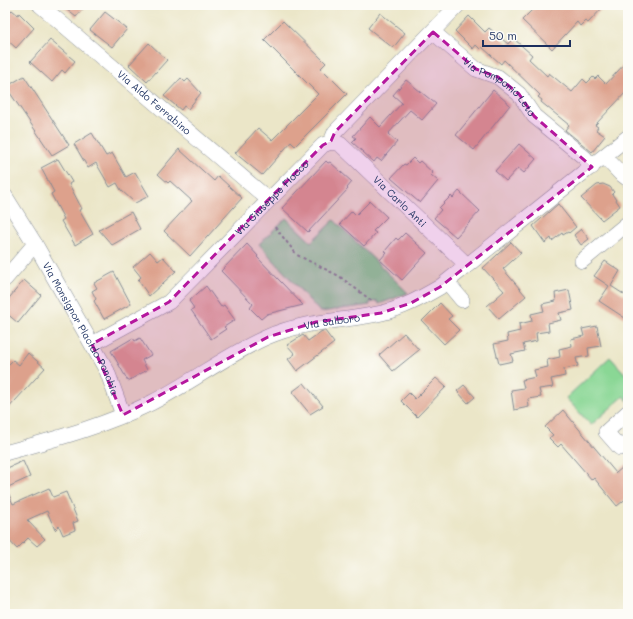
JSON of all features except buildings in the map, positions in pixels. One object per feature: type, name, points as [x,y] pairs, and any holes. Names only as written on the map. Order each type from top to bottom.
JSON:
[{"type":"street","name":"Via Aldo Ferrabino","points":[[40,5],[268,199]]},
{"type":"street","points":[[433,32],[458,5]]},
{"type":"street","name":"Via Giuseppe Fiocco","points":[[92,344],[169,302],[268,199],[323,145],[331,142],[334,132],[433,32]]},
{"type":"street","name":"Via Pomponio Leto","points":[[433,32],[476,68],[498,77],[519,94],[534,116],[585,158],[592,167]]},
{"type":"street","name":"Via Salboro","points":[[5,453],[85,430],[123,415],[152,402],[268,337],[316,322],[382,313],[411,303],[447,282],[628,137]]},
{"type":"street","name":"Via Carlo Anti","points":[[331,142],[340,144],[467,265]]},
{"type":"street","points":[[606,156],[620,173],[628,179]]},
{"type":"street","name":"Via Monsignor Placido Ponchia","points":[[5,196],[35,244],[107,370],[123,415]]},
{"type":"street","points":[[582,261],[628,223]]},
{"type":"street","points":[[5,279],[35,244]]},
{"type":"street","points":[[447,282],[462,300]]},
{"type":"street","points":[[624,445],[606,432],[628,412]]},
{"type":"path","points":[[275,227],[297,255],[339,276],[373,302]]},
{"type":"highlighted area","points":[[433,32],[476,69],[498,77],[519,94],[534,116],[592,167],[440,287],[411,303],[381,313],[316,322],[268,337],[123,415],[92,344],[169,302],[323,145],[331,141],[335,132]]},
{"type":"green space","points":[[286,218],[311,242],[334,220],[408,293],[379,304],[378,301],[369,303],[370,305],[320,312],[259,244]]},
{"type":"green space","points":[[610,357],[628,377],[628,401],[624,396],[591,425],[566,398]]}]
